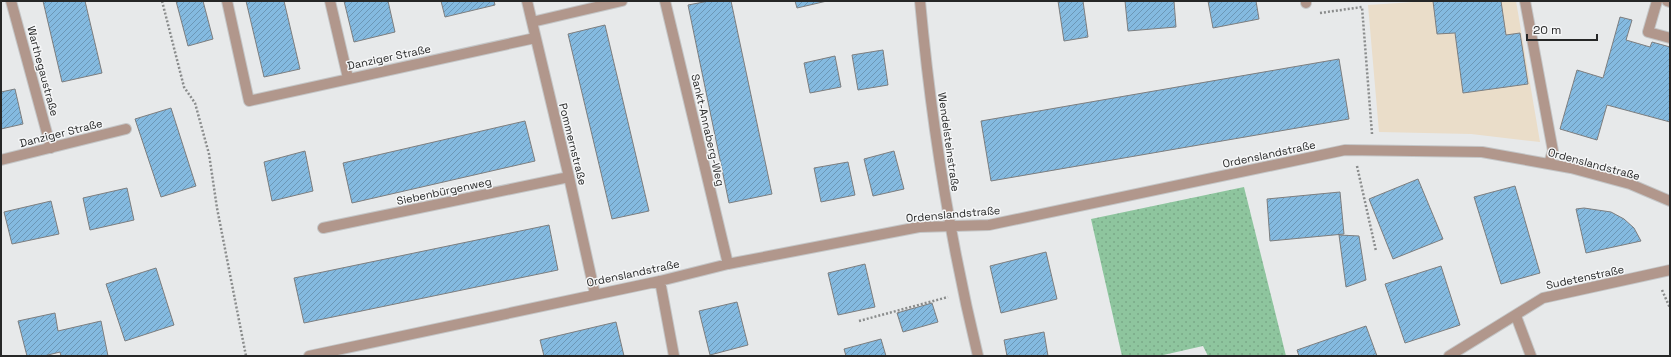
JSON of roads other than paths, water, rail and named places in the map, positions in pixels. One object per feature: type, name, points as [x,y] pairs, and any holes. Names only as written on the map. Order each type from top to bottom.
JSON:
[{"type":"street","name":"Warthegaustraße","points":[[11,1],[52,148]]},
{"type":"street","name":"Danziger Straße","points":[[227,1],[249,101],[535,38]]},
{"type":"street","points":[[330,1],[348,78]]},
{"type":"street","name":"Pommernstraße","points":[[527,1],[595,294]]},
{"type":"street","points":[[532,22],[622,1]]},
{"type":"street","name":"Sankt-Annaberg-Weg","points":[[666,1],[728,264]]},
{"type":"street","name":"Wendelsteinstraße","points":[[920,1],[925,54],[949,226],[978,356]]},
{"type":"street","points":[[1525,1],[1553,151],[1550,163]]},
{"type":"street","points":[[1657,1],[1648,32],[1670,38]]},
{"type":"street","name":"Danziger Straße","points":[[1,160],[126,129]]},
{"type":"street","name":"Ordenslandstraße","points":[[308,356],[660,281],[728,264],[919,226],[989,225],[1345,150],[1482,152],[1550,163],[1630,184],[1670,201]]},
{"type":"street","name":"Siebenbürgenweg","points":[[323,228],[569,177]]},
{"type":"street","name":"Sudetenstraße","points":[[1449,356],[1516,316],[1542,298],[1670,270]]},
{"type":"street","points":[[660,281],[674,356]]},
{"type":"street","points":[[1516,316],[1531,356]]}]
